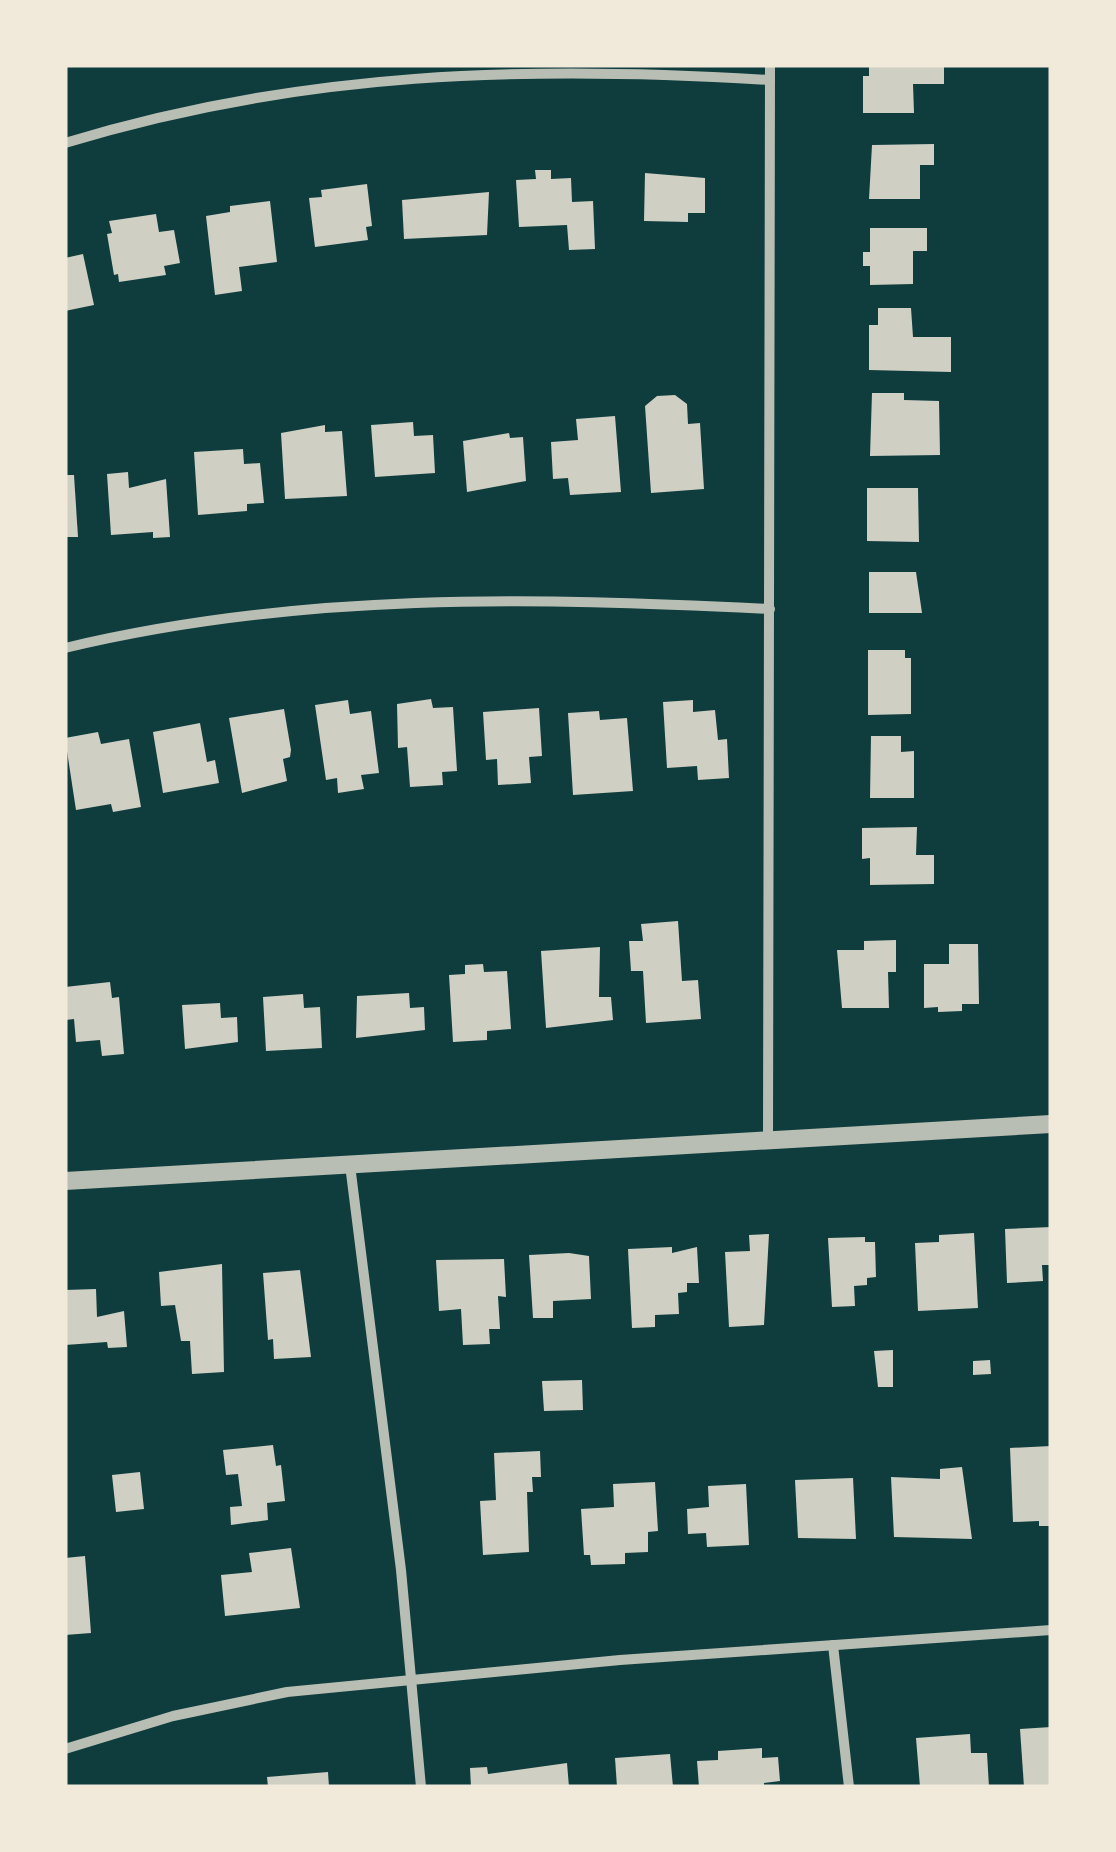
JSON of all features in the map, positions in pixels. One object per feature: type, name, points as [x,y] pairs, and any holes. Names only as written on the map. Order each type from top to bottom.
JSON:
[{"type":"street","points":[[768,1141],[770,65]]},
{"type":"street","points":[[65,143],[172,112],[269,94],[393,79],[568,70],[770,80]]},
{"type":"street","points":[[65,648],[162,628],[308,607],[425,600],[552,598],[770,609]]},
{"type":"street","points":[[65,1181],[1051,1124]]},
{"type":"street","points":[[350,1165],[399,1550],[420,1787]]},
{"type":"street","points":[[65,1749],[173,1716],[268,1696],[410,1679],[1051,1630]]},
{"type":"street","points":[[833,1645],[849,1787]]},
{"type":"building","points":[[869,65],[944,65],[944,84],[913,84],[914,113],[863,113],[863,76],[869,76]]},
{"type":"building","points":[[934,144],[934,165],[920,165],[920,199],[869,199],[872,145]]},
{"type":"building","points":[[535,170],[551,170],[551,179],[571,178],[572,202],[593,201],[595,249],[569,250],[567,225],[519,227],[516,180],[536,179]]},
{"type":"building","points":[[645,173],[705,178],[705,213],[688,213],[688,222],[644,221]]},
{"type":"building","points":[[367,184],[372,226],[366,227],[368,240],[315,247],[309,198],[322,197],[321,190]]},
{"type":"building","points":[[489,192],[487,235],[404,239],[402,200]]},
{"type":"building","points":[[270,201],[277,262],[239,267],[242,291],[215,295],[206,216],[230,212],[230,206]]},
{"type":"building","points":[[156,214],[159,232],[174,230],[180,263],[164,266],[166,275],[119,282],[118,274],[114,275],[107,234],[112,233],[109,221]]},
{"type":"building","points":[[870,228],[927,228],[927,251],[913,251],[913,284],[870,285],[870,266],[863,266],[863,252],[870,252]]},
{"type":"building","points":[[83,254],[94,305],[65,311],[65,258]]},
{"type":"building","points":[[878,308],[911,308],[913,337],[951,337],[951,372],[869,370],[869,325],[878,325]]},
{"type":"building","points":[[872,393],[904,393],[904,400],[939,401],[940,455],[870,456]]},
{"type":"building","points":[[675,395],[687,404],[688,424],[700,423],[704,489],[651,493],[645,406],[657,396]]},
{"type":"building","points":[[615,416],[621,492],[570,495],[568,478],[553,479],[551,442],[578,440],[576,419]]},
{"type":"building","points":[[413,422],[414,436],[433,435],[435,473],[375,477],[371,425]]},
{"type":"building","points":[[325,425],[325,432],[342,431],[347,496],[285,499],[281,433]]},
{"type":"building","points":[[509,433],[510,438],[523,437],[526,481],[467,492],[463,441]]},
{"type":"building","points":[[243,449],[244,464],[260,463],[264,503],[247,504],[247,511],[198,515],[194,452]]},
{"type":"building","points":[[128,472],[129,488],[166,479],[170,537],[153,538],[153,532],[111,535],[107,474]]},
{"type":"building","points":[[65,475],[74,475],[78,537],[65,537]]},
{"type":"building","points":[[867,488],[918,488],[919,542],[867,541]]},
{"type":"building","points":[[869,572],[916,572],[922,613],[869,613]]},
{"type":"building","points":[[868,650],[905,650],[905,658],[911,658],[911,714],[868,715]]},
{"type":"building","points":[[431,699],[433,708],[453,707],[457,771],[442,772],[443,785],[410,787],[407,747],[398,748],[397,704]]},
{"type":"building","points":[[348,700],[350,714],[371,711],[379,773],[361,775],[364,789],[338,793],[337,778],[326,780],[315,705]]},
{"type":"building","points":[[693,700],[693,712],[715,710],[718,740],[727,739],[729,778],[698,780],[697,766],[667,768],[663,702]]},
{"type":"building","points":[[539,708],[542,756],[529,757],[531,783],[498,785],[497,759],[486,760],[483,712]]},
{"type":"building","points":[[284,709],[291,750],[290,757],[283,759],[287,781],[242,793],[229,718]]},
{"type":"building","points":[[599,711],[600,720],[627,718],[633,791],[573,795],[568,713]]},
{"type":"building","points":[[200,723],[207,762],[215,760],[219,783],[163,793],[153,732]]},
{"type":"building","points":[[98,732],[101,744],[129,739],[141,807],[113,812],[111,804],[76,810],[65,738]]},
{"type":"building","points":[[871,736],[901,736],[901,752],[914,751],[914,798],[870,798]]},
{"type":"building","points":[[917,827],[916,855],[934,855],[934,884],[870,885],[870,858],[862,859],[862,828]]},
{"type":"building","points":[[678,921],[682,981],[698,980],[701,1019],[646,1023],[643,971],[631,971],[629,941],[643,941],[641,924]]},
{"type":"building","points":[[896,940],[896,972],[888,972],[889,1008],[842,1008],[837,950],[864,950],[864,941]]},
{"type":"building","points":[[949,944],[978,944],[979,1004],[962,1004],[962,1011],[938,1012],[938,1007],[924,1008],[924,964],[949,964]]},
{"type":"building","points":[[600,947],[599,997],[611,997],[613,1020],[546,1028],[541,951]]},
{"type":"building","points":[[483,964],[484,972],[507,971],[511,1029],[487,1031],[487,1040],[453,1042],[449,975],[465,974],[465,965]]},
{"type":"building","points":[[110,982],[112,998],[119,997],[124,1054],[102,1056],[100,1040],[76,1042],[74,1019],[66,1020],[65,987]]},
{"type":"building","points":[[409,993],[410,1008],[424,1007],[425,1030],[356,1038],[357,996]]},
{"type":"building","points":[[303,994],[304,1008],[320,1007],[322,1048],[266,1051],[263,997]]},
{"type":"building","points":[[220,1003],[221,1018],[237,1017],[238,1042],[185,1049],[182,1005]]},
{"type":"building","points":[[1051,1227],[1051,1265],[1042,1265],[1043,1281],[1007,1283],[1005,1229]]},
{"type":"building","points":[[974,1233],[978,1308],[918,1311],[915,1243],[939,1242],[939,1235]]},
{"type":"building","points":[[769,1234],[764,1325],[729,1327],[725,1252],[750,1251],[749,1235]]},
{"type":"building","points":[[865,1237],[865,1242],[875,1242],[876,1277],[867,1278],[867,1285],[854,1286],[855,1306],[832,1307],[828,1238]]},
{"type":"building","points":[[672,1247],[672,1253],[697,1247],[699,1283],[687,1283],[687,1292],[678,1293],[679,1314],[655,1315],[655,1327],[632,1328],[628,1249]]},
{"type":"building","points":[[529,1255],[589,1256],[591,1299],[553,1301],[553,1318],[533,1318]]},
{"type":"building","points":[[504,1259],[506,1297],[498,1296],[500,1329],[489,1329],[490,1344],[463,1345],[461,1309],[439,1311],[436,1260]]},
{"type":"building","points":[[222,1264],[224,1372],[192,1374],[190,1341],[181,1341],[175,1305],[161,1306],[159,1272]]},
{"type":"building","points":[[300,1270],[311,1357],[274,1359],[273,1339],[268,1340],[263,1273]]},
{"type":"building","points":[[96,1289],[97,1317],[124,1311],[127,1347],[108,1348],[107,1342],[65,1345],[65,1290]]},
{"type":"building","points":[[893,1350],[893,1387],[878,1387],[874,1351]]},
{"type":"building","points":[[990,1360],[991,1374],[973,1375],[973,1361]]},
{"type":"building","points":[[582,1380],[583,1410],[544,1411],[542,1381]]},
{"type":"building","points":[[273,1445],[276,1466],[281,1465],[285,1501],[267,1503],[268,1520],[231,1525],[230,1507],[242,1506],[238,1474],[226,1475],[223,1450]]},
{"type":"building","points":[[1051,1446],[1051,1526],[1039,1526],[1039,1521],[1013,1522],[1010,1448]]},
{"type":"building","points":[[540,1451],[541,1477],[532,1477],[533,1492],[527,1492],[529,1552],[483,1555],[480,1501],[496,1500],[494,1453]]},
{"type":"building","points":[[962,1467],[972,1539],[894,1537],[891,1477],[940,1479],[940,1469]]},
{"type":"building","points":[[140,1472],[144,1509],[116,1512],[112,1475]]},
{"type":"building","points":[[853,1478],[856,1539],[798,1538],[795,1480]]},
{"type":"building","points":[[655,1482],[658,1531],[648,1532],[648,1552],[625,1553],[625,1564],[591,1565],[590,1555],[584,1555],[581,1509],[614,1507],[613,1484]]},
{"type":"building","points":[[746,1484],[749,1545],[707,1547],[706,1533],[688,1534],[687,1509],[709,1507],[708,1486]]},
{"type":"building","points":[[291,1548],[300,1608],[225,1616],[221,1575],[252,1572],[249,1553]]},
{"type":"building","points":[[85,1556],[91,1633],[65,1635],[65,1558]]},
{"type":"building","points":[[1051,1727],[1051,1785],[1024,1787],[1020,1729]]},
{"type":"building","points":[[970,1734],[971,1753],[987,1753],[989,1787],[920,1787],[916,1738]]},
{"type":"building","points":[[762,1748],[762,1758],[778,1757],[780,1781],[764,1783],[764,1787],[699,1787],[697,1761],[718,1760],[718,1751]]},
{"type":"building","points":[[670,1754],[673,1787],[617,1787],[615,1758]]},
{"type":"building","points":[[567,1763],[569,1787],[471,1787],[470,1768],[487,1767],[488,1774]]},
{"type":"building","points":[[328,1772],[329,1787],[268,1787],[267,1777]]}]
